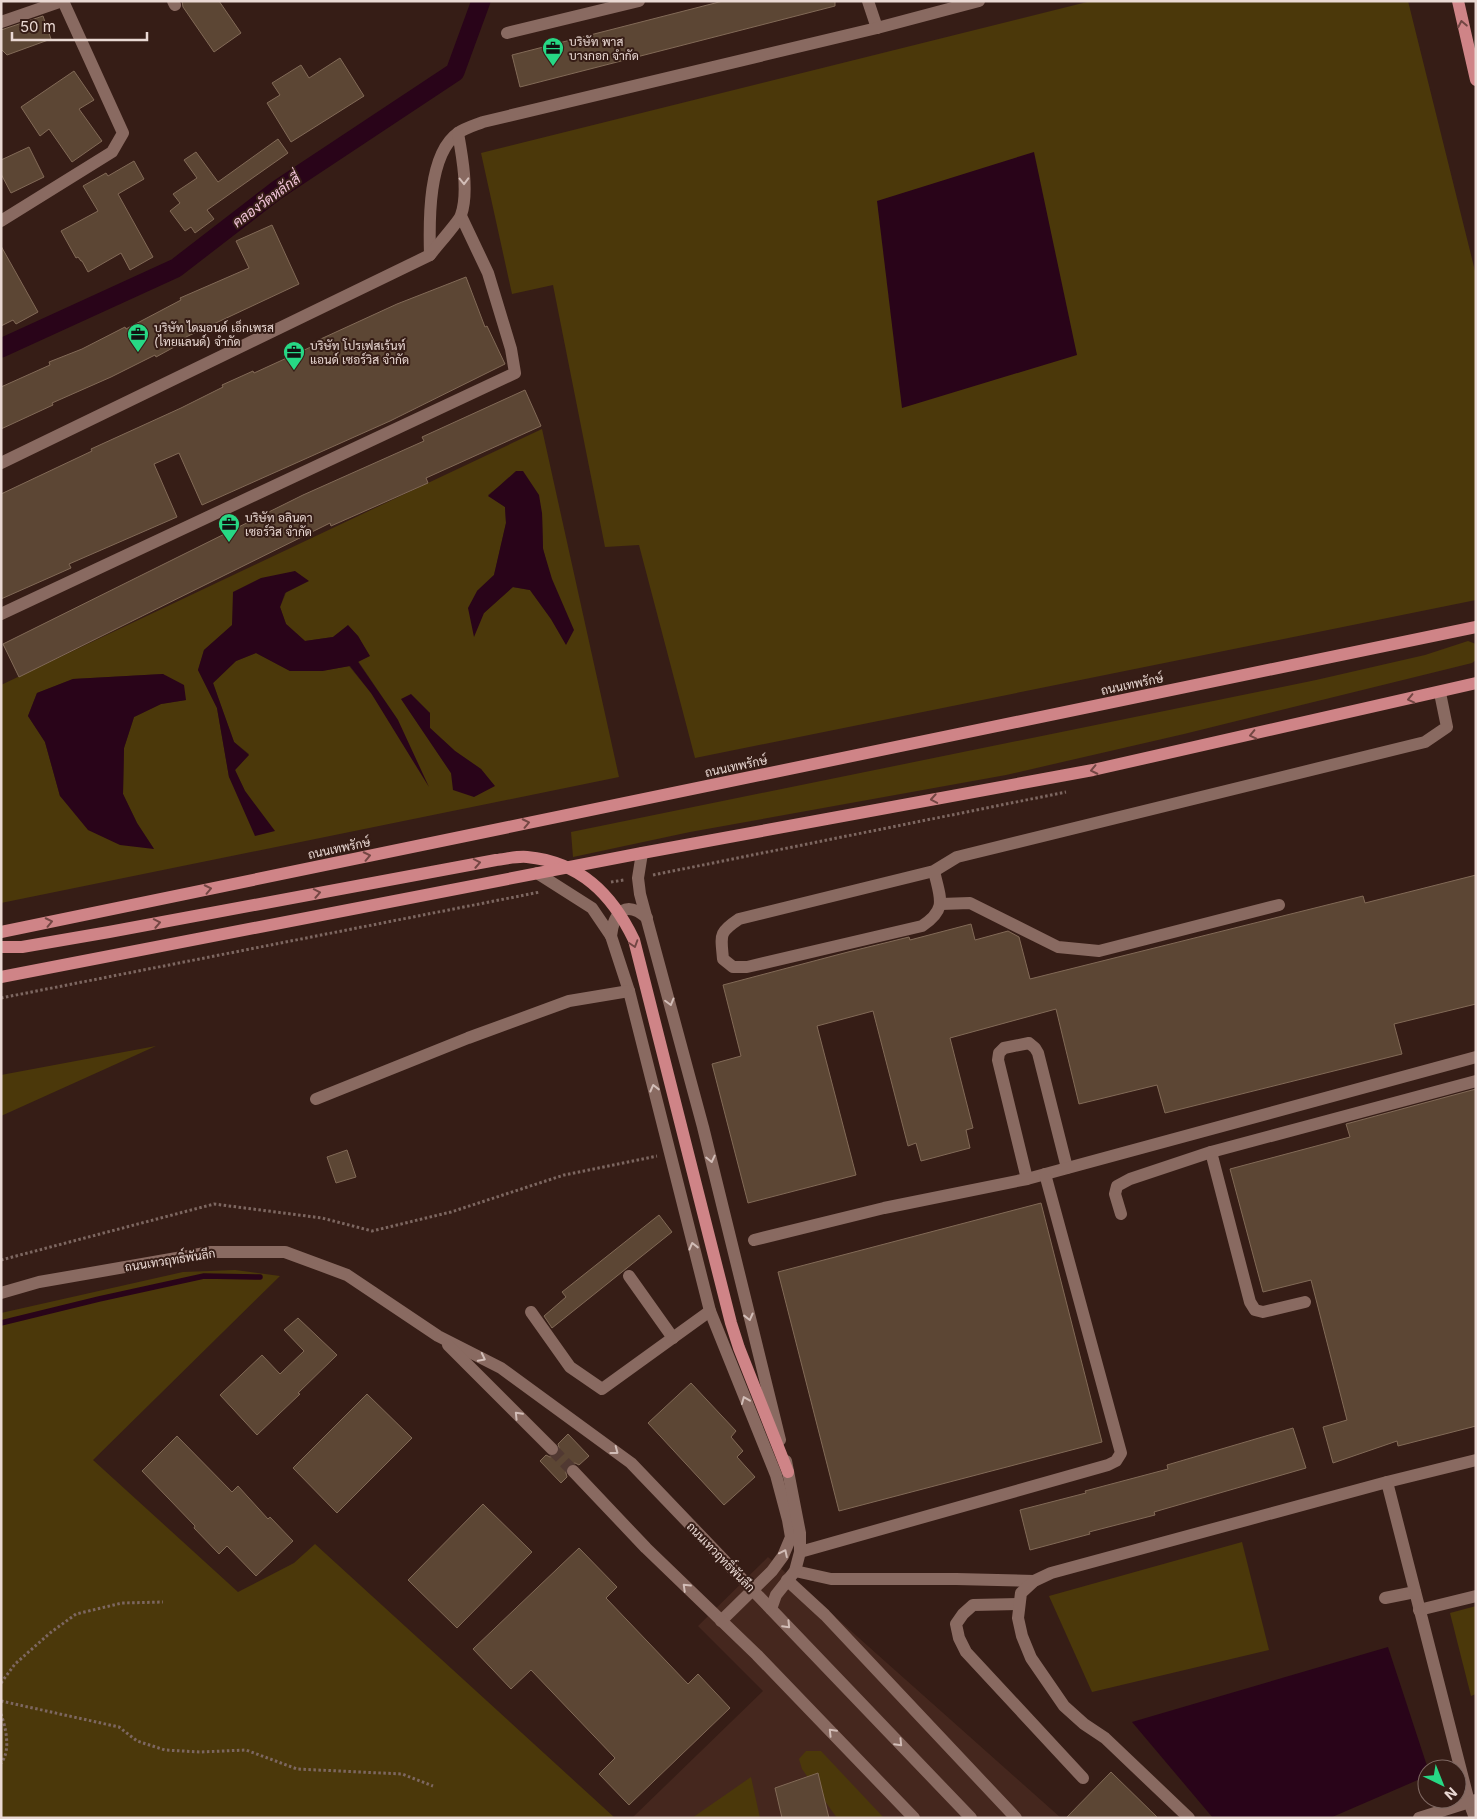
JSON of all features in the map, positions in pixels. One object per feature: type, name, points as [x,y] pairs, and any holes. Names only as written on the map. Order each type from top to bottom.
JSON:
[{"type":"main road","points":[[1458,1],[1476,80]]},
{"type":"main road","name":"ถนนเทพรักษ์","points":[[1,932],[1476,627]]},
{"type":"main road","points":[[1,976],[642,853],[1093,770],[1476,684]]},
{"type":"main road","points":[[1,947],[22,947],[109,932],[496,860],[525,857],[554,862],[581,875],[602,892],[623,918],[634,940],[739,1348],[788,1472]]},
{"type":"street","points":[[1,22],[62,1],[123,133],[112,152],[1,221]]},
{"type":"street","points":[[507,33],[639,1]]},
{"type":"street","points":[[868,1],[877,28]]},
{"type":"street","points":[[430,255],[429,224],[434,176],[442,152],[458,133],[483,122],[877,28],[979,1]]},
{"type":"street","points":[[1,463],[430,255],[461,216],[464,201],[463,158],[458,133]]},
{"type":"street","points":[[1,614],[515,373],[516,368],[511,348],[488,273],[461,216]]},
{"type":"street","points":[[934,871],[941,904],[934,918],[922,926],[747,967],[734,967],[723,959],[721,937],[725,928],[739,919],[934,871],[957,857],[1425,742],[1447,728],[1440,693]]},
{"type":"street","points":[[642,853],[638,878],[640,894],[701,1118],[788,1472],[800,1533],[800,1552],[791,1576],[776,1595],[771,1609]]},
{"type":"street","points":[[537,874],[592,908],[611,936],[629,991],[710,1311],[776,1476],[788,1520],[791,1537],[784,1556],[772,1571],[721,1621]]},
{"type":"street","points":[[941,904],[970,903],[1058,947],[1099,951],[1279,905]]},
{"type":"street","points":[[611,936],[612,924],[623,910],[631,908],[639,911],[647,918]]},
{"type":"street","points":[[316,1099],[468,1038],[569,1001],[629,991]]},
{"type":"street","points":[[1027,1179],[998,1060],[998,1053],[1004,1048],[1029,1043],[1038,1053],[1067,1168]]},
{"type":"street","points":[[754,1240],[884,1208],[1027,1179],[1476,1057]]},
{"type":"street","points":[[1121,1214],[1115,1194],[1117,1186],[1123,1182],[1212,1152],[1476,1082]]},
{"type":"street","points":[[1212,1152],[1250,1302],[1254,1310],[1263,1312],[1306,1302]]},
{"type":"street","points":[[800,1552],[1099,1468],[1116,1461],[1120,1453],[1045,1174]]},
{"type":"street","name":"ถนนเทวฤทธิ์พันลึก","points":[[1,1293],[39,1282],[211,1252],[284,1252],[347,1275],[438,1336],[501,1368],[631,1463],[971,1818]]},
{"type":"street","points":[[629,1276],[673,1338]]},
{"type":"street","points":[[530,1312],[570,1367],[602,1389],[710,1311]]},
{"type":"street","name":"ถนนเทวฤทธิ์พันลึก","points":[[438,1336],[552,1449]]},
{"type":"street","points":[[1189,1818],[1105,1738],[1084,1724],[1064,1706],[1031,1658],[1022,1636],[1018,1618],[1021,1593],[1034,1581],[1051,1573],[1387,1482],[1476,1460]]},
{"type":"street","points":[[573,1471],[646,1548],[777,1676],[914,1818]]},
{"type":"street","points":[[1387,1482],[1419,1610],[1473,1801],[1475,1818]]},
{"type":"street","points":[[791,1576],[831,1579],[1034,1581]]},
{"type":"street","points":[[791,1576],[825,1615],[1016,1818]]},
{"type":"street","points":[[1385,1598],[1415,1592]]},
{"type":"street","points":[[1419,1610],[1476,1596]]},
{"type":"street","points":[[1019,1604],[973,1606],[963,1614],[956,1624],[959,1638],[966,1652],[1083,1778]]},
{"type":"street","points":[[1419,1818],[1473,1801]]},
{"type":"path","points":[[1,998],[544,891]]},
{"type":"path","points":[[1,1260],[214,1204],[322,1218],[372,1231],[451,1212],[564,1175],[670,1154]]},
{"type":"path","points":[[1,1683],[16,1664],[50,1633],[76,1614],[122,1603],[163,1602]]},
{"type":"path","points":[[1,1701],[119,1727],[138,1740],[165,1750],[200,1752],[246,1750],[296,1769],[402,1774],[433,1786]]},
{"type":"path","points":[[1,1714],[6,1726],[6,1758],[1,1763]]},
{"type":"shaded area","points":[[1091,1],[1408,1],[1476,275],[1476,600],[695,758],[639,545],[605,547],[553,285],[512,294],[481,153]]},
{"type":"shaded area","points":[[1034,152],[1077,355],[902,408],[877,201]]},
{"type":"shaded area","points":[[542,429],[619,777],[1,903],[1,685]],"holes":[[[501,485],[542,513],[543,548],[566,644],[530,590],[512,587],[484,613],[477,591],[494,575],[506,523],[505,507],[488,495]],[[295,571],[280,607],[286,624],[305,641],[333,637],[348,626],[358,636],[369,656],[358,661],[398,720],[371,693],[349,666],[322,671],[290,671],[256,653],[236,661],[213,683],[234,742],[249,754],[235,770],[245,791],[274,831],[229,777],[217,708],[198,670],[204,650]],[[163,674],[186,700],[161,704],[134,717],[124,748],[123,794],[137,823],[154,849],[60,796],[45,742],[28,716],[37,693],[73,679]],[[402,700],[430,713],[430,728],[455,751],[481,769],[494,786],[451,773]]]},
{"type":"shaded area","points":[[516,471],[523,471],[539,495],[542,513],[543,549],[552,579],[574,630],[566,645],[551,619],[530,590],[513,587],[484,613],[474,637],[468,608],[477,591],[494,575],[506,523],[505,507],[488,496]]},
{"type":"shaded area","points":[[295,571],[309,581],[285,593],[280,607],[286,624],[305,641],[333,637],[348,625],[358,636],[370,656],[358,662],[398,720],[429,787],[371,693],[350,666],[322,671],[290,671],[256,653],[236,661],[213,683],[234,742],[249,755],[235,770],[245,791],[275,831],[255,836],[229,777],[217,708],[198,670],[204,650],[232,625],[233,592],[261,578]]},
{"type":"shaded area","points":[[1468,641],[1476,644],[1476,660],[1472,663],[1184,734],[1006,775],[690,832],[573,857],[571,832],[1316,680],[1425,655]]},
{"type":"shaded area","points":[[163,674],[184,685],[186,700],[161,704],[134,717],[124,748],[123,794],[137,823],[154,849],[120,845],[88,830],[60,796],[45,742],[28,716],[37,693],[73,679]]},
{"type":"shaded area","points":[[411,694],[430,713],[430,728],[455,751],[481,769],[495,786],[474,797],[453,790],[451,773],[401,699]]},
{"type":"shaded area","points":[[156,1046],[1,1116],[1,1075]]},
{"type":"shaded area","points":[[235,1270],[280,1276],[93,1460],[238,1592],[294,1563],[315,1544],[615,1818],[1,1818],[1,1313],[183,1272]]},
{"type":"shaded area","points":[[1242,1542],[1269,1650],[1092,1692],[1049,1596]]},
{"type":"shaded area","points":[[768,1557],[1061,1818],[632,1818],[763,1691],[698,1626]]},
{"type":"shaded area","points":[[1476,1606],[1476,1694],[1471,1696],[1450,1613]]},
{"type":"shaded area","points":[[1388,1647],[1425,1759],[1417,1759],[1417,1780],[1330,1818],[1213,1818],[1132,1722]]},
{"type":"shaded area","points":[[806,1751],[821,1751],[884,1818],[837,1818],[802,1769],[799,1759]]},
{"type":"shaded area","points":[[751,1777],[760,1818],[692,1818]]},
{"type":"building","points":[[182,1],[219,1],[241,33],[214,52],[183,7]]},
{"type":"building","points":[[723,1],[835,1],[835,6],[520,87],[512,55]]},
{"type":"building","points":[[43,16],[51,39],[7,55],[1,49],[1,30]]},
{"type":"building","points":[[340,58],[364,96],[291,142],[267,103],[280,95],[272,83],[301,65],[309,78]]},
{"type":"building","points":[[74,71],[94,100],[79,109],[102,141],[72,162],[49,129],[40,136],[21,107]]},
{"type":"building","points":[[278,139],[288,153],[207,210],[214,219],[195,233],[191,227],[185,231],[170,211],[180,203],[173,194],[197,178],[184,160],[196,152],[218,182]]},
{"type":"building","points":[[29,147],[44,177],[11,193],[1,174],[1,160]]},
{"type":"building","points":[[134,161],[144,179],[118,194],[153,257],[130,270],[121,253],[88,272],[82,261],[78,257],[76,258],[61,231],[98,211],[83,186],[106,173],[108,176]]},
{"type":"building","points":[[272,225],[299,284],[186,337],[187,340],[156,357],[155,355],[1,429],[1,387],[50,365],[49,362],[82,349],[125,327],[126,329],[181,300],[180,298],[249,268],[236,241]]},
{"type":"building","points":[[1,246],[38,312],[16,324],[13,320],[1,326]]},
{"type":"building","points":[[466,277],[485,327],[487,326],[505,364],[390,421],[202,505],[179,453],[154,464],[177,517],[69,564],[71,568],[1,599],[1,494],[92,451],[91,449],[181,408],[223,387],[222,385],[253,371],[254,373],[313,346],[312,343],[397,304]]},
{"type":"building","points":[[525,390],[541,426],[426,478],[428,483],[331,526],[330,523],[19,677],[3,644],[303,495],[424,441],[422,437]]},
{"type":"building","points":[[1476,875],[1476,1004],[1394,1024],[1402,1054],[1165,1113],[1157,1085],[1079,1104],[1056,1009],[950,1038],[973,1128],[966,1130],[970,1148],[921,1161],[916,1143],[908,1146],[873,1011],[817,1026],[856,1175],[748,1203],[712,1064],[741,1056],[723,985],[848,952],[909,937],[910,940],[971,924],[975,940],[1008,931],[1019,937],[1030,979],[1363,896],[1365,903]]},
{"type":"building","points":[[1476,1089],[1476,1426],[1398,1446],[1397,1441],[1333,1463],[1323,1427],[1347,1420],[1311,1280],[1263,1292],[1230,1169],[1350,1137],[1346,1124]]},
{"type":"building","points":[[347,1150],[356,1177],[336,1183],[327,1157]]},
{"type":"building","points":[[1041,1203],[1102,1442],[839,1511],[778,1272]]},
{"type":"building","points":[[659,1215],[672,1232],[552,1328],[544,1316],[566,1297],[562,1292]]},
{"type":"building","points":[[298,1318],[337,1355],[257,1435],[220,1395],[262,1355],[280,1374],[304,1351],[284,1330]]},
{"type":"building","points":[[691,1383],[736,1431],[731,1437],[743,1451],[737,1457],[755,1477],[724,1505],[648,1423]]},
{"type":"building","points":[[367,1394],[412,1438],[337,1513],[293,1468]]},
{"type":"building","points":[[1293,1428],[1306,1468],[1154,1512],[1155,1515],[1030,1550],[1020,1510],[1168,1469],[1167,1465]]},
{"type":"building","points":[[568,1434],[589,1456],[579,1465],[575,1463],[568,1465],[565,1469],[567,1477],[561,1483],[540,1461],[546,1455],[550,1457],[557,1455],[560,1451],[558,1444]]},
{"type":"building","points":[[177,1436],[232,1492],[238,1486],[268,1519],[270,1517],[293,1541],[256,1576],[227,1546],[219,1554],[142,1471]]},
{"type":"building","points":[[483,1504],[532,1552],[457,1628],[408,1580]]},
{"type":"building","points":[[579,1548],[617,1587],[606,1598],[688,1684],[698,1674],[730,1708],[629,1805],[599,1774],[615,1758],[531,1670],[511,1689],[473,1649]]},
{"type":"building","points":[[1111,1772],[1158,1818],[1066,1818]]},
{"type":"building","points":[[818,1773],[829,1818],[782,1818],[775,1788]]},
{"type":"waterway","name":"คลองวัดหลักสี่","points":[[1,348],[176,268],[277,190],[455,72],[481,1]]},
{"type":"waterway","points":[[1,1323],[204,1276],[260,1277]]},
{"type":"tunnel","points":[[552,1449],[573,1471]]},
{"type":"place","name":"บริษัท พาส บางกอก จำกัด","points":[[553,67]]},
{"type":"place","name":"บริษัท ไดมอนด์ เอ็กเพรส (ไทยแลนด์) จำกัด","points":[[138,353]]},
{"type":"place","name":"บริษัท โปรเฟสเร้นท์ แอนด์ เซอร์วิส จำกัด","points":[[294,371]]},
{"type":"place","name":"บริษัท อลินดา เซอร์วิส จำกัด","points":[[229,543]]}]
